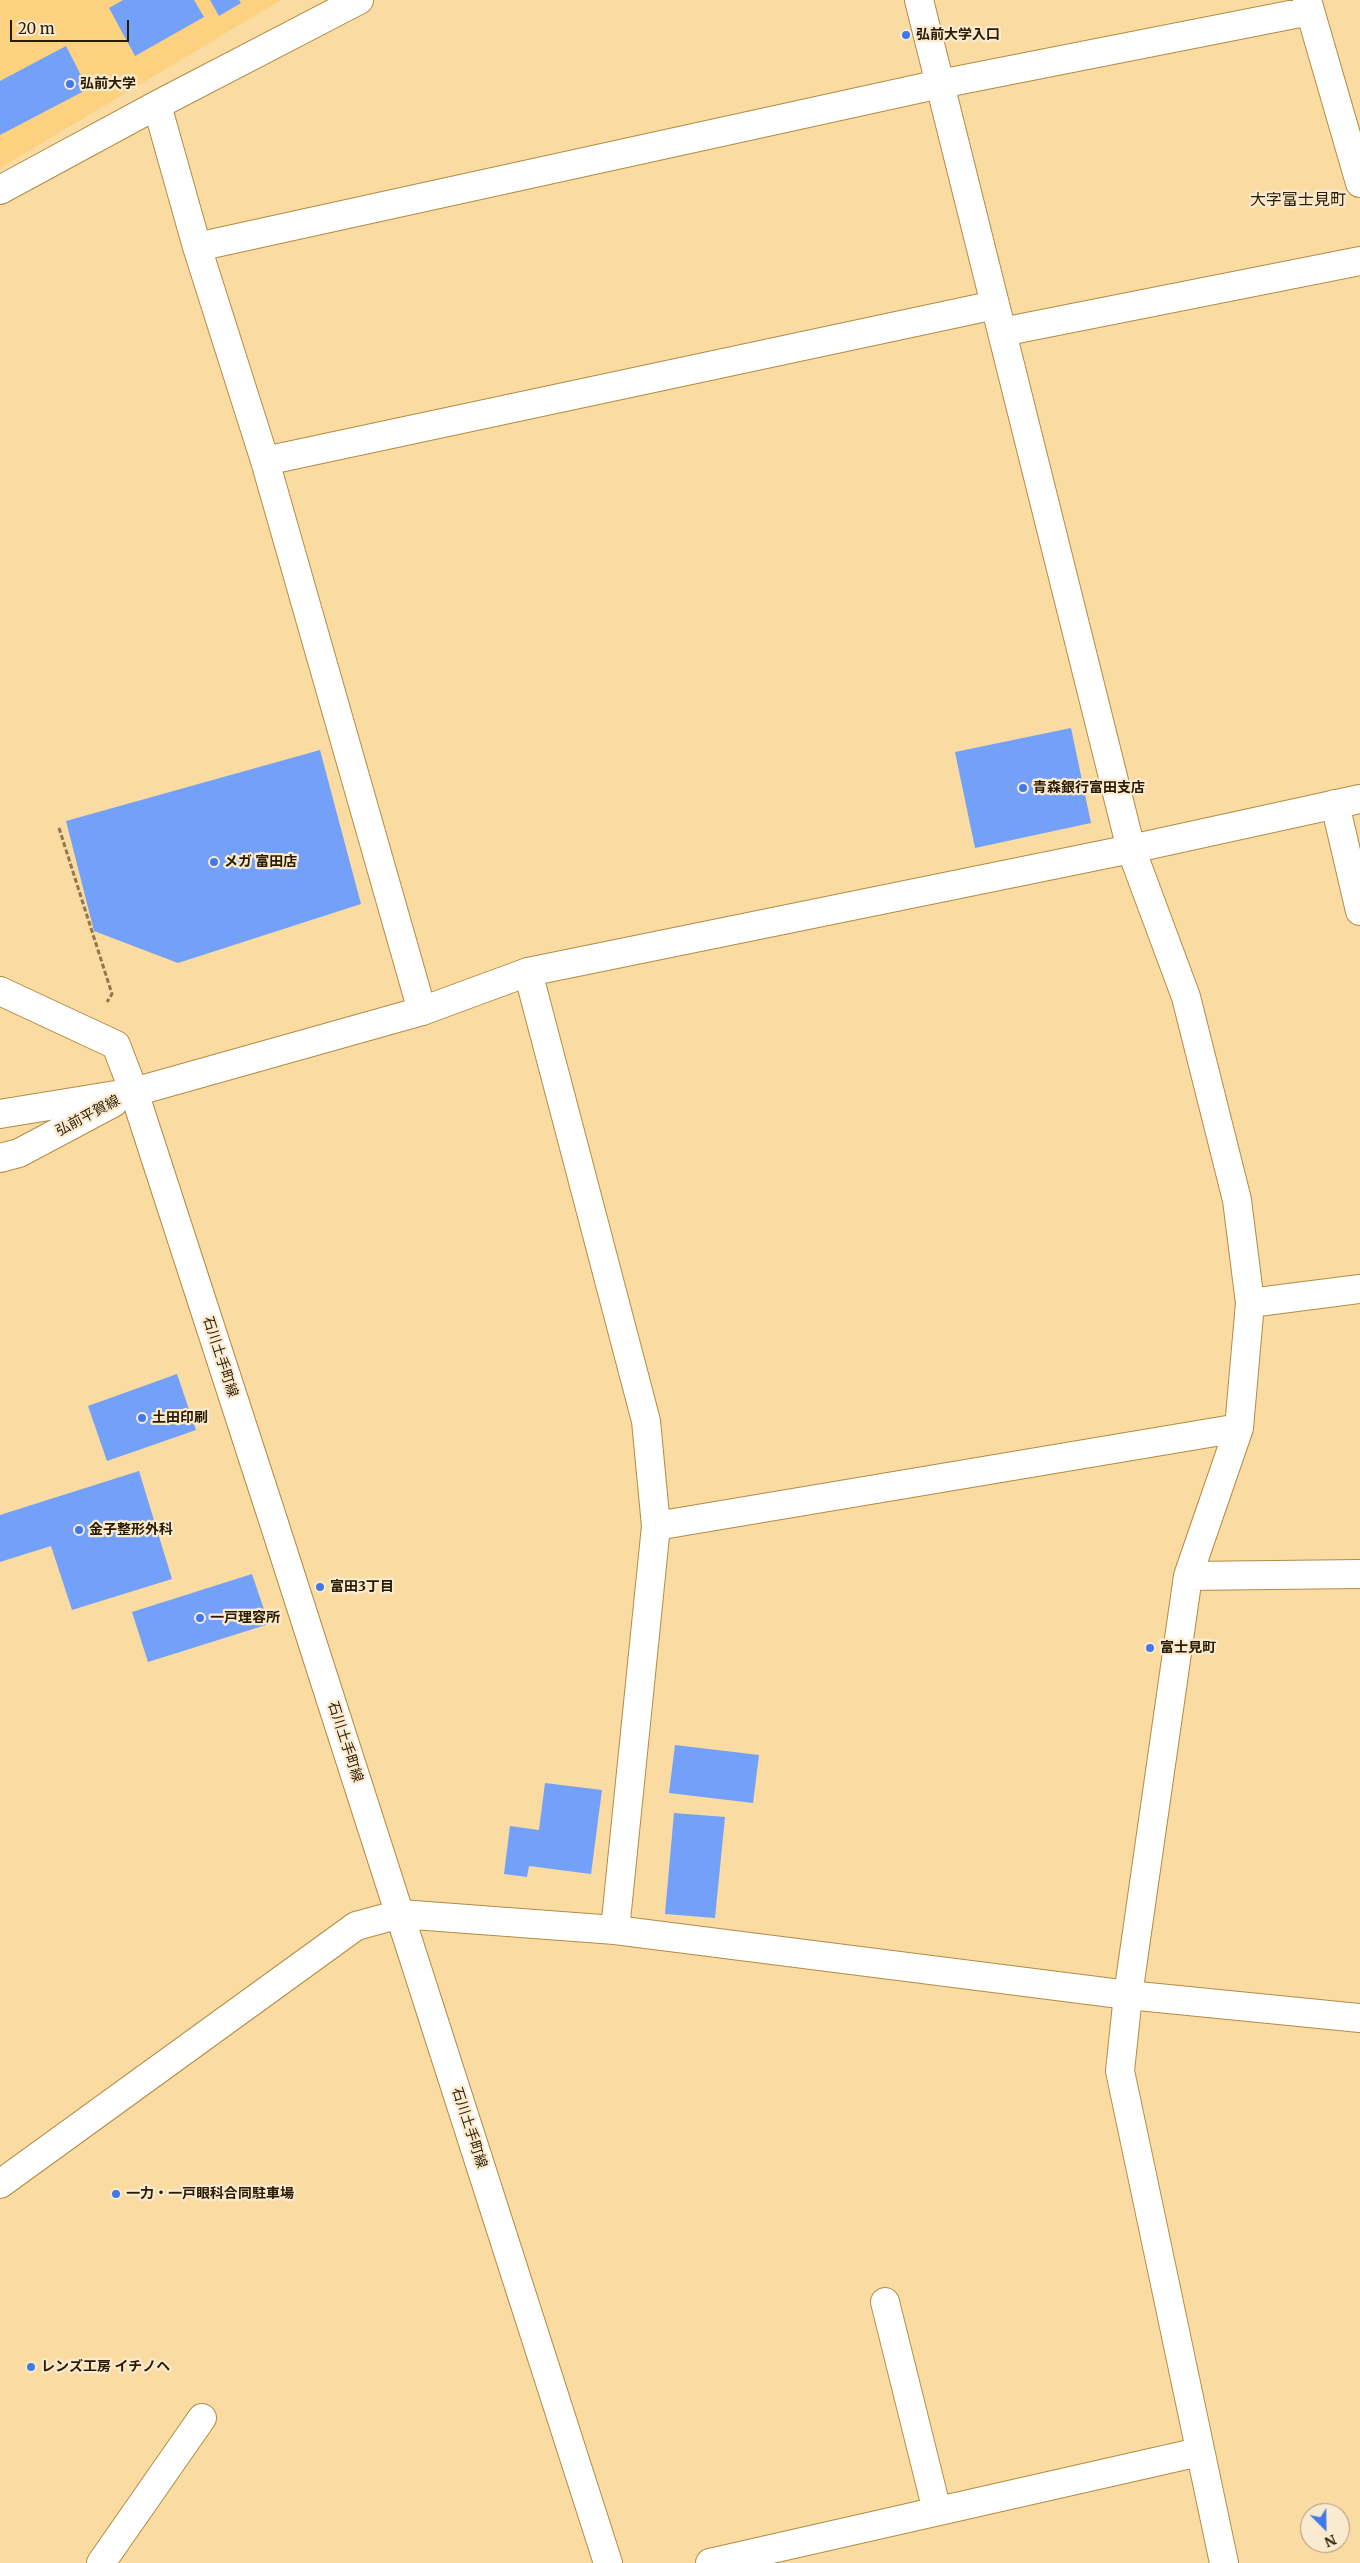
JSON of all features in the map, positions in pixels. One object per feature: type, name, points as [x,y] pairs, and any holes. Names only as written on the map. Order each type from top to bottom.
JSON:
[{"type":"street","points":[[0,190],[358,0]]},
{"type":"street","points":[[919,0],[1131,850],[1186,997],[1237,1200],[1250,1303],[1239,1428],[1188,1576],[1128,1994],[1120,2071],[1199,2452],[1224,2563]]},
{"type":"street","points":[[197,246],[1308,6],[1360,183]]},
{"type":"street","points":[[157,105],[197,246],[265,460],[422,1011]]},
{"type":"street","points":[[1002,332],[1360,261]]},
{"type":"street","points":[[265,460],[995,305]]},
{"type":"street","points":[[134,1092],[422,1011],[528,972],[1131,850],[1347,801],[1360,911]]},
{"type":"street","points":[[528,972],[646,1420],[656,1526],[615,1930]]},
{"type":"street","name":"石川土手町線","points":[[0,991],[116,1045],[134,1092],[608,2563]]},
{"type":"street","name":"弘前平賀線","points":[[0,1114],[134,1092]]},
{"type":"street","name":"弘前平賀線","points":[[0,1158],[19,1153],[134,1092]]},
{"type":"street","points":[[1250,1303],[1360,1289]]},
{"type":"street","points":[[656,1526],[1239,1428]]},
{"type":"street","points":[[1188,1576],[1360,1574]]},
{"type":"street","points":[[0,2184],[356,1926],[400,1914],[615,1930],[1128,1994],[1360,2018]]},
{"type":"street","points":[[885,2302],[937,2511]]},
{"type":"street","points":[[101,2563],[202,2418]]},
{"type":"street","points":[[710,2563],[1199,2452]]},
{"type":"path","points":[[59,828],[112,994],[104,1007]]},
{"type":"shaded area","name":"弘前大学","points":[[0,0],[281,0],[0,168]]},
{"type":"building","points":[[123,0],[194,0],[204,17],[135,56],[109,8]]},
{"type":"building","points":[[210,0],[239,0],[241,3],[219,16]]},
{"type":"building","points":[[66,46],[88,89],[0,135],[0,81]]},
{"type":"building","name":"青森銀行富田支店","points":[[1071,728],[1091,823],[975,848],[955,752]]},
{"type":"building","name":"メガ 富田店","points":[[320,750],[361,904],[178,963],[94,931],[66,821]]},
{"type":"building","name":"土田印刷","points":[[177,1374],[196,1430],[107,1461],[88,1406]]},
{"type":"building","name":"金子整形外科","points":[[139,1471],[172,1579],[72,1610],[51,1546],[0,1562],[0,1515]]},
{"type":"building","name":"一戸理容所","points":[[252,1574],[269,1624],[148,1662],[132,1612]]},
{"type":"building","points":[[675,1745],[759,1755],[753,1803],[669,1793]]},
{"type":"building","points":[[545,1783],[602,1790],[591,1874],[529,1866],[527,1877],[504,1874],[510,1826],[539,1830]]},
{"type":"building","points":[[674,1813],[725,1817],[715,1918],[665,1914]]},
{"type":"place","name":"弘前大学入口","points":[[906,35]]},
{"type":"place","name":"弘前大学","points":[[70,84]]},
{"type":"place","name":"青森銀行富田支店","points":[[1023,788]]},
{"type":"place","name":"メガ 富田店","points":[[214,862]]},
{"type":"place","name":"土田印刷","points":[[142,1418]]},
{"type":"place","name":"金子整形外科","points":[[79,1530]]},
{"type":"place","name":"富田3丁目","points":[[320,1587]]},
{"type":"place","name":"一戸理容所","points":[[200,1618]]},
{"type":"place","name":"富士見町","points":[[1150,1648]]},
{"type":"place","name":"一力・一戸眼科合同駐車場","points":[[116,2194]]},
{"type":"place","name":"レンズ工房 イチノヘ","points":[[31,2367]]},
{"type":"district","name":"大字富士見町","points":[[1298,200]]}]
